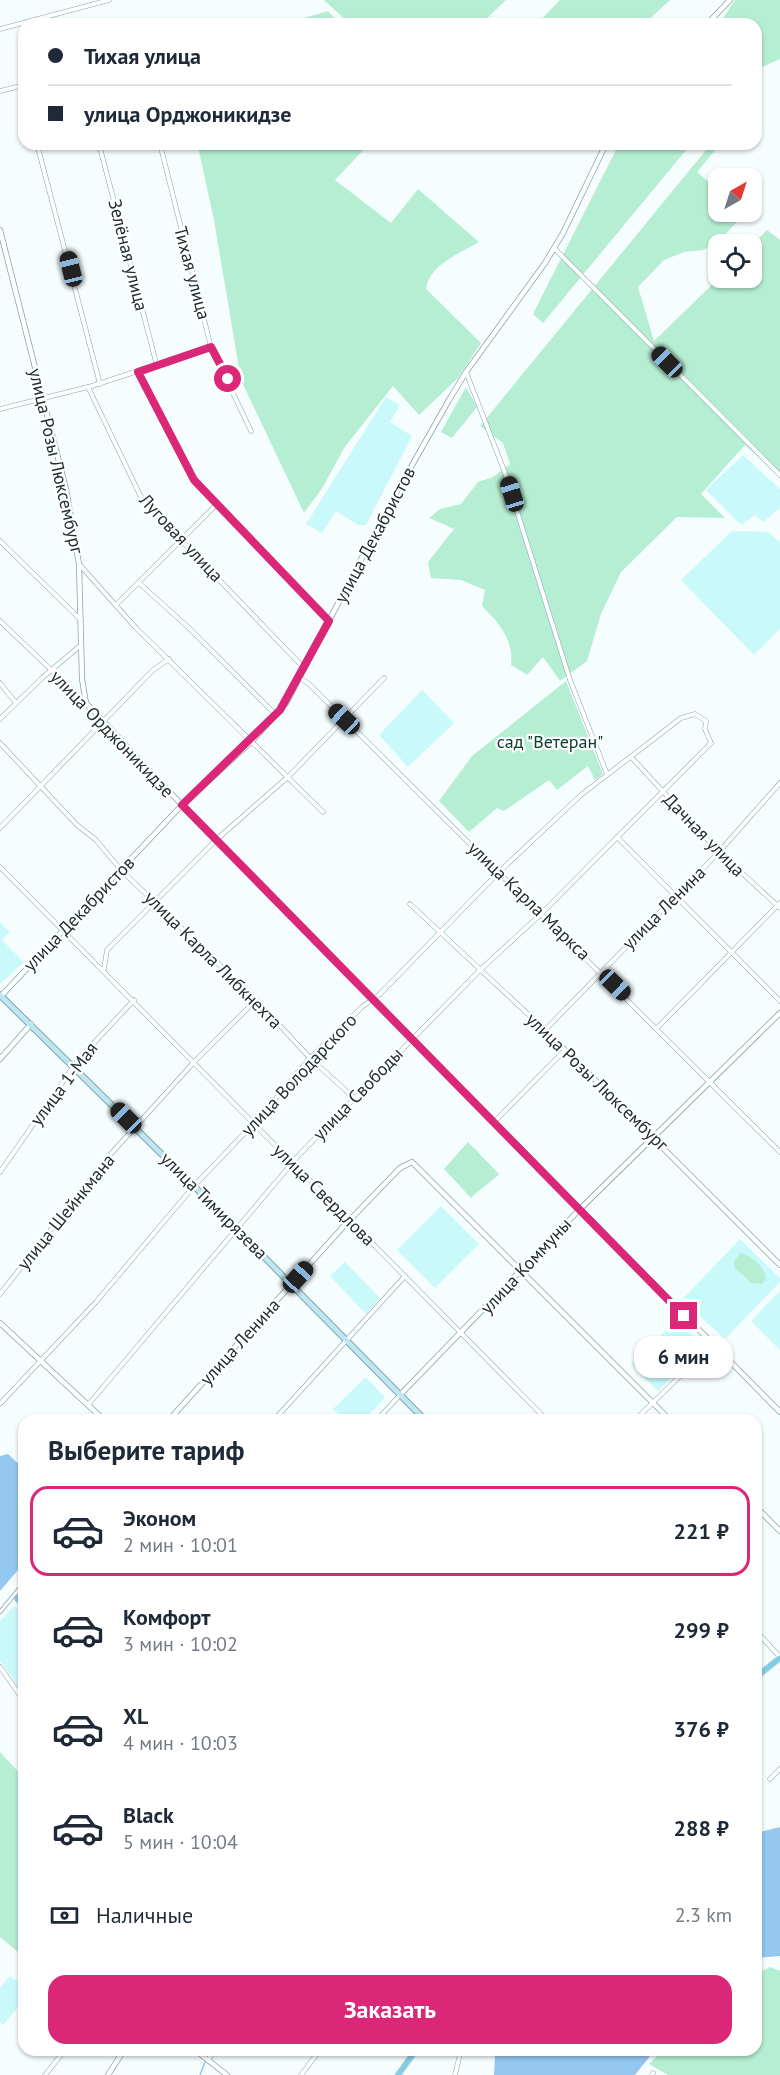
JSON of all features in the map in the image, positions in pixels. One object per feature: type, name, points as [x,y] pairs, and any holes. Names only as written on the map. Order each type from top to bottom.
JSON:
[{"type":"main road","name":"улица Тимирязева","points":[[0,995],[74,1066],[419,1414]]},
{"type":"main road","points":[[762,1672],[780,1657]]},
{"type":"main road","points":[[398,2075],[412,2056]]},
{"type":"street","points":[[41,18],[109,0]]},
{"type":"street","points":[[713,18],[730,0]]},
{"type":"street","points":[[0,29],[18,24]]},
{"type":"street","points":[[0,92],[18,87]]},
{"type":"street","points":[[39,150],[100,384]]},
{"type":"street","name":"Зелёная улица","points":[[101,150],[157,366]]},
{"type":"street","name":"Тихая улица","points":[[162,150],[211,347],[251,430]]},
{"type":"street","name":"улица Декабристов","points":[[0,995],[182,805],[253,740],[276,715],[300,678],[390,504],[466,372],[512,312],[554,248],[603,150]]},
{"type":"street","name":"улица Розы Люксембург","points":[[0,231],[66,489],[80,564],[116,605],[323,812]]},
{"type":"street","points":[[554,248],[780,475]]},
{"type":"street","points":[[0,409],[36,398],[44,399],[100,384],[211,347]]},
{"type":"street","points":[[138,372],[194,480],[329,621]]},
{"type":"street","points":[[466,372],[505,473],[570,680],[607,774]]},
{"type":"street","name":"Луговая улица","points":[[88,387],[140,495],[304,668]]},
{"type":"street","points":[[116,605],[218,503]]},
{"type":"street","points":[[0,541],[82,621]]},
{"type":"street","points":[[80,564],[82,679],[86,703]]},
{"type":"street","points":[[139,583],[189,628],[276,715]]},
{"type":"street","name":"улица Орджоникидзе","points":[[0,621],[86,703],[182,805],[780,1412]]},
{"type":"street","points":[[0,719],[81,645]]},
{"type":"street","points":[[0,828],[153,670],[169,659]]},
{"type":"street","name":"улица Карла Маркса","points":[[300,678],[309,684],[779,1150]]},
{"type":"street","points":[[104,969],[107,950],[217,839],[289,776],[384,678]]},
{"type":"street","points":[[0,683],[16,703]]},
{"type":"street","name":"улица Володарского","points":[[0,1404],[96,1302],[194,1186],[253,1124],[310,1058],[362,1007],[375,999],[499,872],[607,774],[632,758],[681,718],[695,714],[706,721]]},
{"type":"street","name":"улица Свободы","points":[[88,1405],[235,1227],[354,1098],[480,969],[541,914],[711,743],[705,729],[706,721]]},
{"type":"street","name":"улица Карла Либкнехта","points":[[0,743],[77,825],[96,840],[121,870],[256,1000],[310,1058],[354,1098]]},
{"type":"street","name":"Дачная улица","points":[[632,758],[719,852],[779,906]]},
{"type":"street","name":"улица Ленина","points":[[545,1030],[719,852],[780,783]]},
{"type":"street","points":[[617,837],[674,897],[780,1001]]},
{"type":"street","name":"улица Свердлова","points":[[0,867],[104,969],[292,1165],[541,1414]]},
{"type":"street","name":"улица Розы Люксембург","points":[[410,904],[545,1030],[780,1265]]},
{"type":"street","points":[[657,1028],[779,906]]},
{"type":"street","name":"улица 1-Мая","points":[[0,1172],[74,1066],[134,1000]]},
{"type":"street","name":"улица Шейнкмана","points":[[0,1294],[109,1156],[194,1062],[256,1000]]},
{"type":"street","name":"улица Коммуны","points":[[383,1414],[579,1210],[780,1012]]},
{"type":"street","points":[[0,1059],[31,1024]]},
{"type":"street","points":[[495,1121],[565,1050]]},
{"type":"street","name":"улица Ленина","points":[[174,1414],[349,1221],[400,1168],[412,1161],[520,1271]]},
{"type":"street","points":[[520,1271],[664,1414]]},
{"type":"street","points":[[279,1414],[405,1276]]},
{"type":"street","points":[[0,1323],[98,1414]]},
{"type":"street","points":[[641,1414],[712,1345]]},
{"type":"street","points":[[762,1513],[780,1531]]},
{"type":"street","points":[[0,1612],[18,1590]]},
{"type":"street","points":[[762,1638],[780,1657]]},
{"type":"street","points":[[0,1667],[18,1692]]},
{"type":"street","points":[[770,1779],[780,1769]]},
{"type":"street","points":[[45,2075],[60,2056]]},
{"type":"street","points":[[108,2075],[120,2056]]},
{"type":"street","points":[[203,2056],[227,2075]]},
{"type":"street","points":[[208,2060],[211,2056]]},
{"type":"street","points":[[301,2075],[315,2056]]},
{"type":"street","points":[[456,2075],[460,2056]]},
{"type":"shaded area","points":[[386,397],[400,405],[390,422],[412,436],[366,525],[358,525],[336,511],[322,533],[306,524]]},
{"type":"shaded area","points":[[743,455],[780,489],[780,508],[763,522],[755,515],[741,525],[706,490]]},
{"type":"shaded area","points":[[732,531],[769,532],[780,543],[780,629],[754,655],[681,580]]},
{"type":"shaded area","points":[[422,690],[454,723],[408,767],[379,735]]},
{"type":"shaded area","points":[[0,922],[10,932],[2,940],[24,962],[0,984]]},
{"type":"shaded area","points":[[441,1206],[479,1244],[435,1288],[397,1250]]},
{"type":"shaded area","points":[[740,1239],[780,1278],[780,1282],[725,1339],[682,1300]]},
{"type":"shaded area","points":[[345,1262],[380,1298],[366,1314],[330,1276]]},
{"type":"shaded area","points":[[780,1291],[780,1350],[751,1321]]},
{"type":"shaded area","points":[[677,1320],[704,1347],[658,1391],[631,1364]]},
{"type":"shaded area","points":[[366,1377],[385,1398],[370,1414],[339,1414],[333,1409]]},
{"type":"shaded area","points":[[14,1606],[18,1609],[18,1687],[0,1660],[0,1621]]},
{"type":"shaded area","points":[[10,1976],[18,1982],[18,2007],[3,2025],[0,2022],[0,1988]]},
{"type":"green space","points":[[324,0],[506,0],[487,18],[344,18]]},
{"type":"green space","points":[[560,0],[670,0],[650,18],[543,18]]},
{"type":"green space","points":[[735,0],[780,0],[780,59],[762,67],[762,18],[723,18]]},
{"type":"green space","points":[[328,11],[334,18],[304,18]]},
{"type":"green space","points":[[199,150],[363,150],[335,180],[391,223],[418,189],[479,242],[439,266],[429,280],[426,289],[481,343],[458,378],[419,415],[393,386],[344,448],[323,487],[304,513],[241,380],[214,220]]},
{"type":"green space","points":[[616,150],[686,150],[543,323],[533,314]]},
{"type":"green space","points":[[706,150],[715,150],[697,172],[708,181],[708,222],[737,222],[726,234],[708,234],[708,247],[703,250],[684,252],[664,260],[638,287],[654,341],[709,288],[762,288],[762,235],[767,230],[780,240],[780,476],[745,445],[701,494],[725,518],[677,517],[621,572],[601,614],[587,661],[560,681],[543,657],[527,675],[511,665],[508,640],[482,606],[485,590],[461,580],[431,578],[428,562],[454,529],[429,518],[440,509],[461,504],[478,482],[493,477],[510,464],[503,443],[480,426]]},
{"type":"green space","points":[[466,387],[477,407],[452,438],[441,432]]},
{"type":"green space","name":"сад \"Ветеран\"","points":[[566,681],[603,774],[595,780],[588,766],[557,790],[549,780],[504,811],[497,808],[469,832],[439,801],[472,756]]},
{"type":"green space","points":[[468,1142],[499,1174],[471,1198],[444,1169]]},
{"type":"green space","points":[[740,1253],[753,1258],[760,1266],[766,1278],[762,1284],[751,1283],[735,1268],[734,1262]]},
{"type":"green space","points":[[0,1752],[18,1772],[18,1952],[0,1937]]},
{"type":"green space","points":[[770,1967],[780,1971],[780,2075],[668,2075],[649,2064],[657,2056],[762,2056],[762,1971]]},
{"type":"water","points":[[8,1454],[18,1463],[18,1570],[0,1591],[0,1456]]},
{"type":"water","points":[[780,1827],[780,1956],[762,1958],[762,1832]]},
{"type":"water","points":[[495,2056],[650,2056],[635,2075],[494,2075]]},
{"type":"waterway","points":[[200,2075],[205,2062]]},
{"type":"route","points":[[228,379],[211,347],[138,372],[194,480],[324,613],[329,621],[286,703],[253,740],[182,805],[495,1121],[684,1316]]}]
